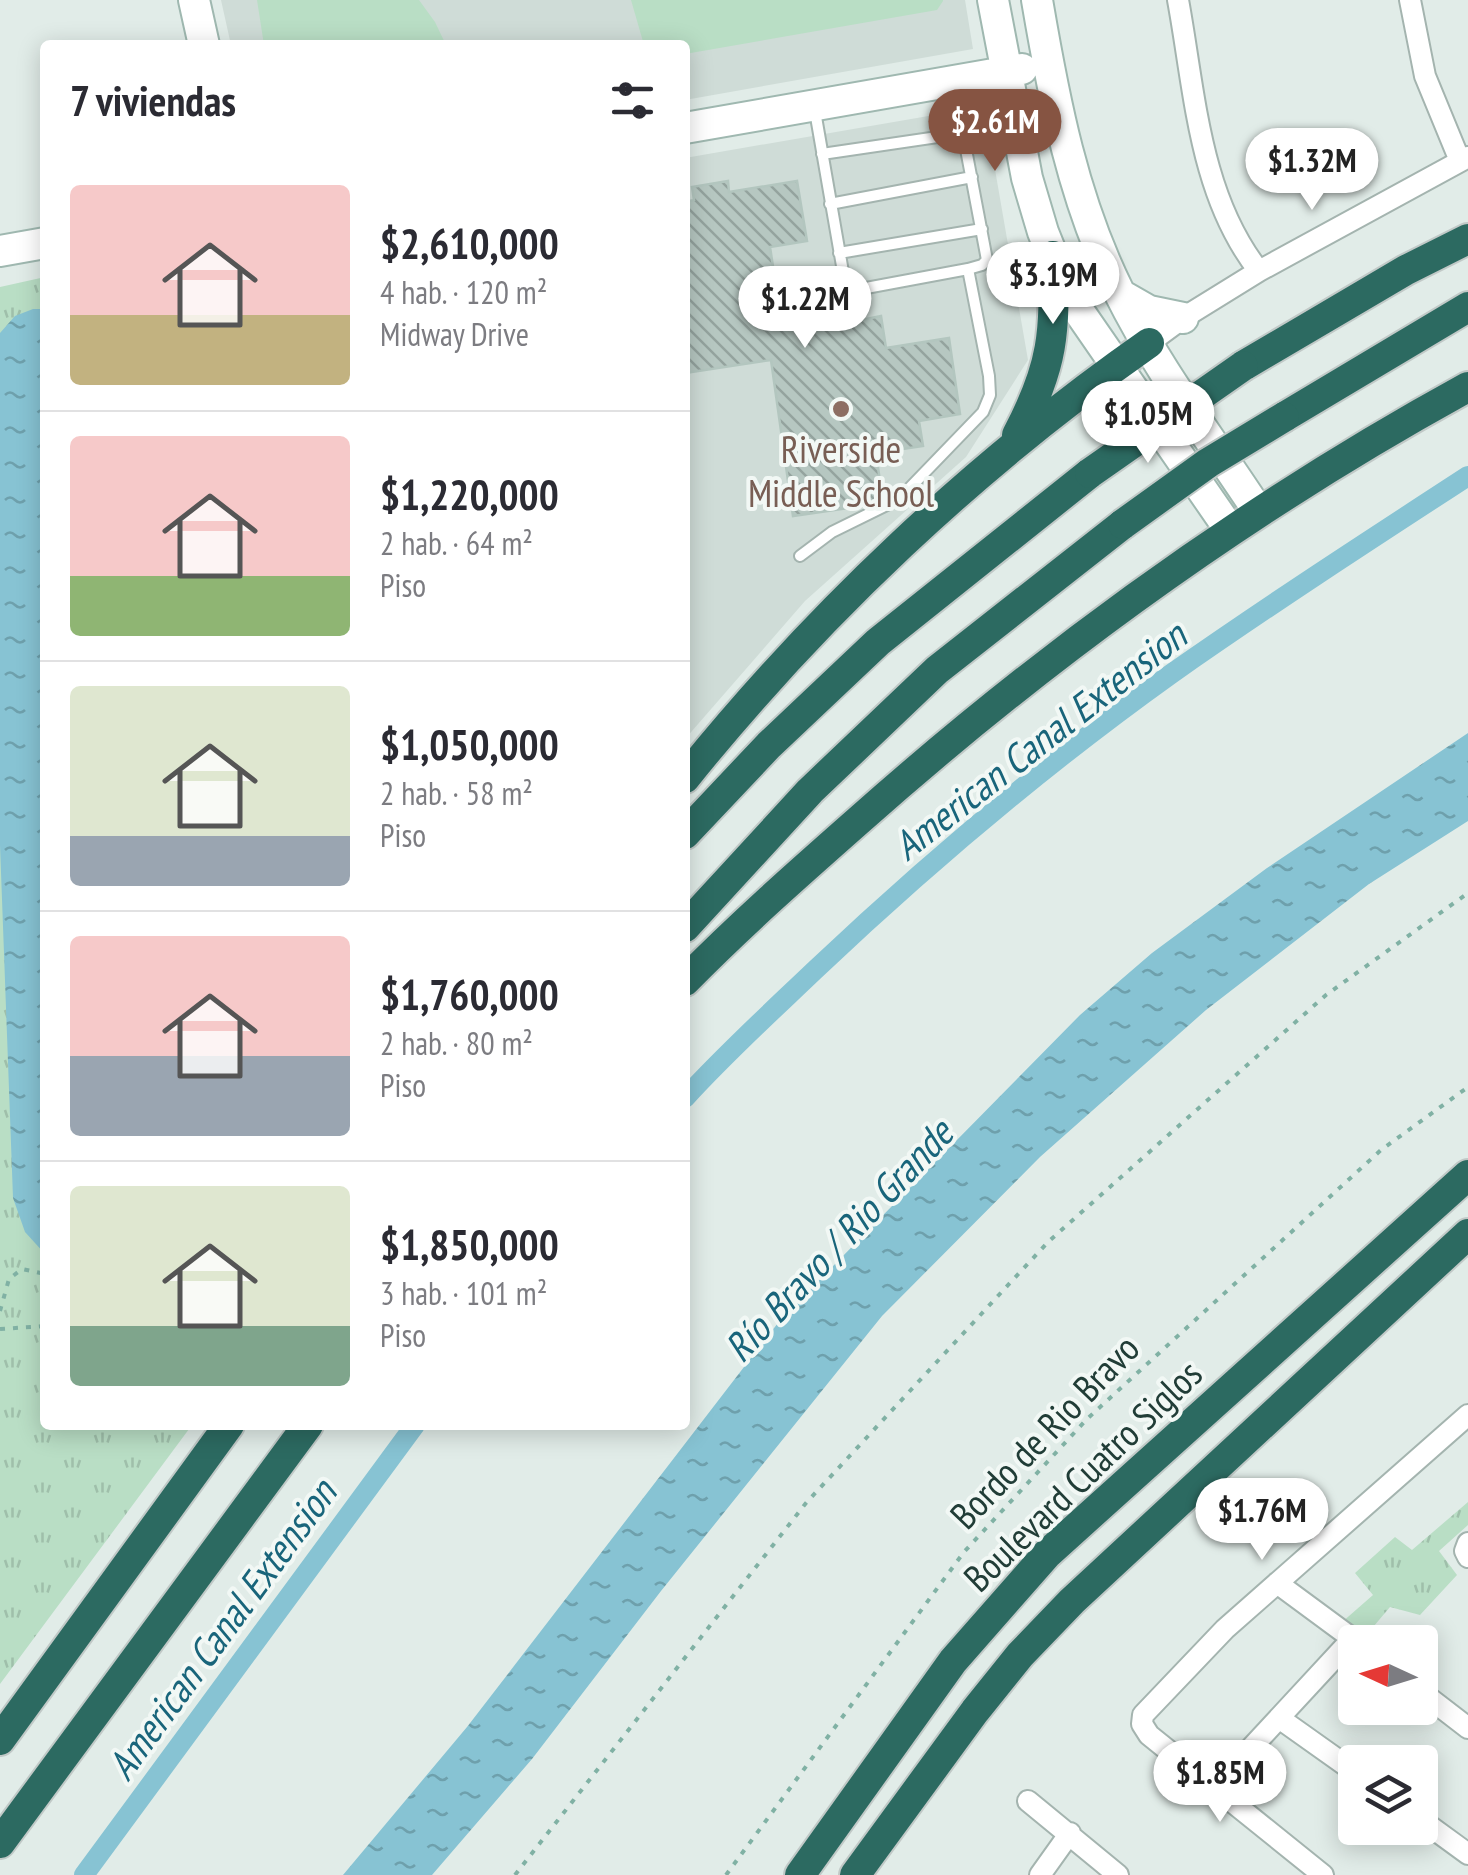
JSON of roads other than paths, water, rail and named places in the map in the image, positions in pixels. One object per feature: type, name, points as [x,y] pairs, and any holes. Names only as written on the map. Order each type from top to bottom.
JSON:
[{"type":"highway","points":[[690,829],[768,745],[878,642],[1090,473],[1243,366],[1406,270],[1468,240]]},
{"type":"highway","points":[[1011,448],[1038,396],[1050,354],[1055,326],[1053,256]]},
{"type":"highway","points":[[690,921],[810,791],[937,670],[1123,524],[1208,463],[1468,307]]},
{"type":"highway","points":[[690,772],[776,670],[877,570],[1011,448],[1149,344]]},
{"type":"highway","points":[[690,976],[816,858],[1035,671],[1258,511],[1468,386]]},
{"type":"highway","name":"Boulevard Cuatro Siglos","points":[[800,1875],[953,1661],[1047,1554],[1468,1175]]},
{"type":"highway","points":[[854,1875],[1020,1654],[1072,1601],[1468,1234]]},
{"type":"highway","points":[[0,1740],[226,1430]]},
{"type":"highway","points":[[0,1843],[304,1430]]},
{"type":"main road","points":[[194,0],[203,40]]},
{"type":"main road","points":[[994,0],[1027,178],[1069,296],[1230,530]]},
{"type":"main road","points":[[1037,0],[1066,152],[1093,235],[1149,344],[1258,511]]},
{"type":"main road","points":[[690,127],[1048,66]]},
{"type":"main road","points":[[0,251],[40,244]]},
{"type":"main road","points":[[1120,294],[1148,312],[1183,318]]},
{"type":"street","points":[[1178,0],[1213,184],[1233,236],[1259,271]]},
{"type":"street","points":[[1149,344],[1259,271],[1464,160],[1425,76],[1410,0]]},
{"type":"street","points":[[1324,1875],[1149,1734],[1142,1720],[1153,1702],[1225,1628],[1468,1415]]},
{"type":"street","points":[[1468,1543],[1468,1557]]},
{"type":"street","points":[[1277,1583],[1338,1629]]},
{"type":"street","points":[[1214,1788],[1338,1657]]},
{"type":"street","points":[[1438,1705],[1468,1728]]},
{"type":"street","points":[[1279,1718],[1338,1760]]},
{"type":"street","points":[[1028,1801],[1118,1875]]},
{"type":"street","points":[[1438,1832],[1468,1854]]},
{"type":"street","points":[[1040,1875],[1070,1833]]},
{"type":"lane","points":[[814,104],[822,154],[830,204],[839,253],[844,287],[850,291],[982,265],[986,260],[962,138],[952,133],[822,154]]},
{"type":"lane","points":[[830,204],[972,177]]},
{"type":"lane","points":[[839,253],[982,229]]},
{"type":"lane","points":[[800,556],[832,532],[898,499],[988,405],[989,376],[968,268]]},
{"type":"water","points":[[40,309],[40,1248],[25,1232],[13,1198],[0,845],[0,333],[15,316]]},
{"type":"water","points":[[1468,733],[1468,821],[1369,884],[1206,1010],[1040,1157],[882,1316],[532,1759],[432,1875],[343,1875],[467,1727],[781,1319],[1080,1015],[1152,953],[1267,868]]},
{"type":"waterway","name":"American Canal Extension","points":[[690,1093],[857,931],[1033,779],[1171,674],[1468,476]]},
{"type":"waterway","name":"American Canal Extension","points":[[84,1875],[411,1430]]},
{"type":"place","name":"Riverside Middle School","points":[[841,409]]},
{"type":"water label","name":"Río Bravo / Rio Grande","points":[[838,1240]]}]
